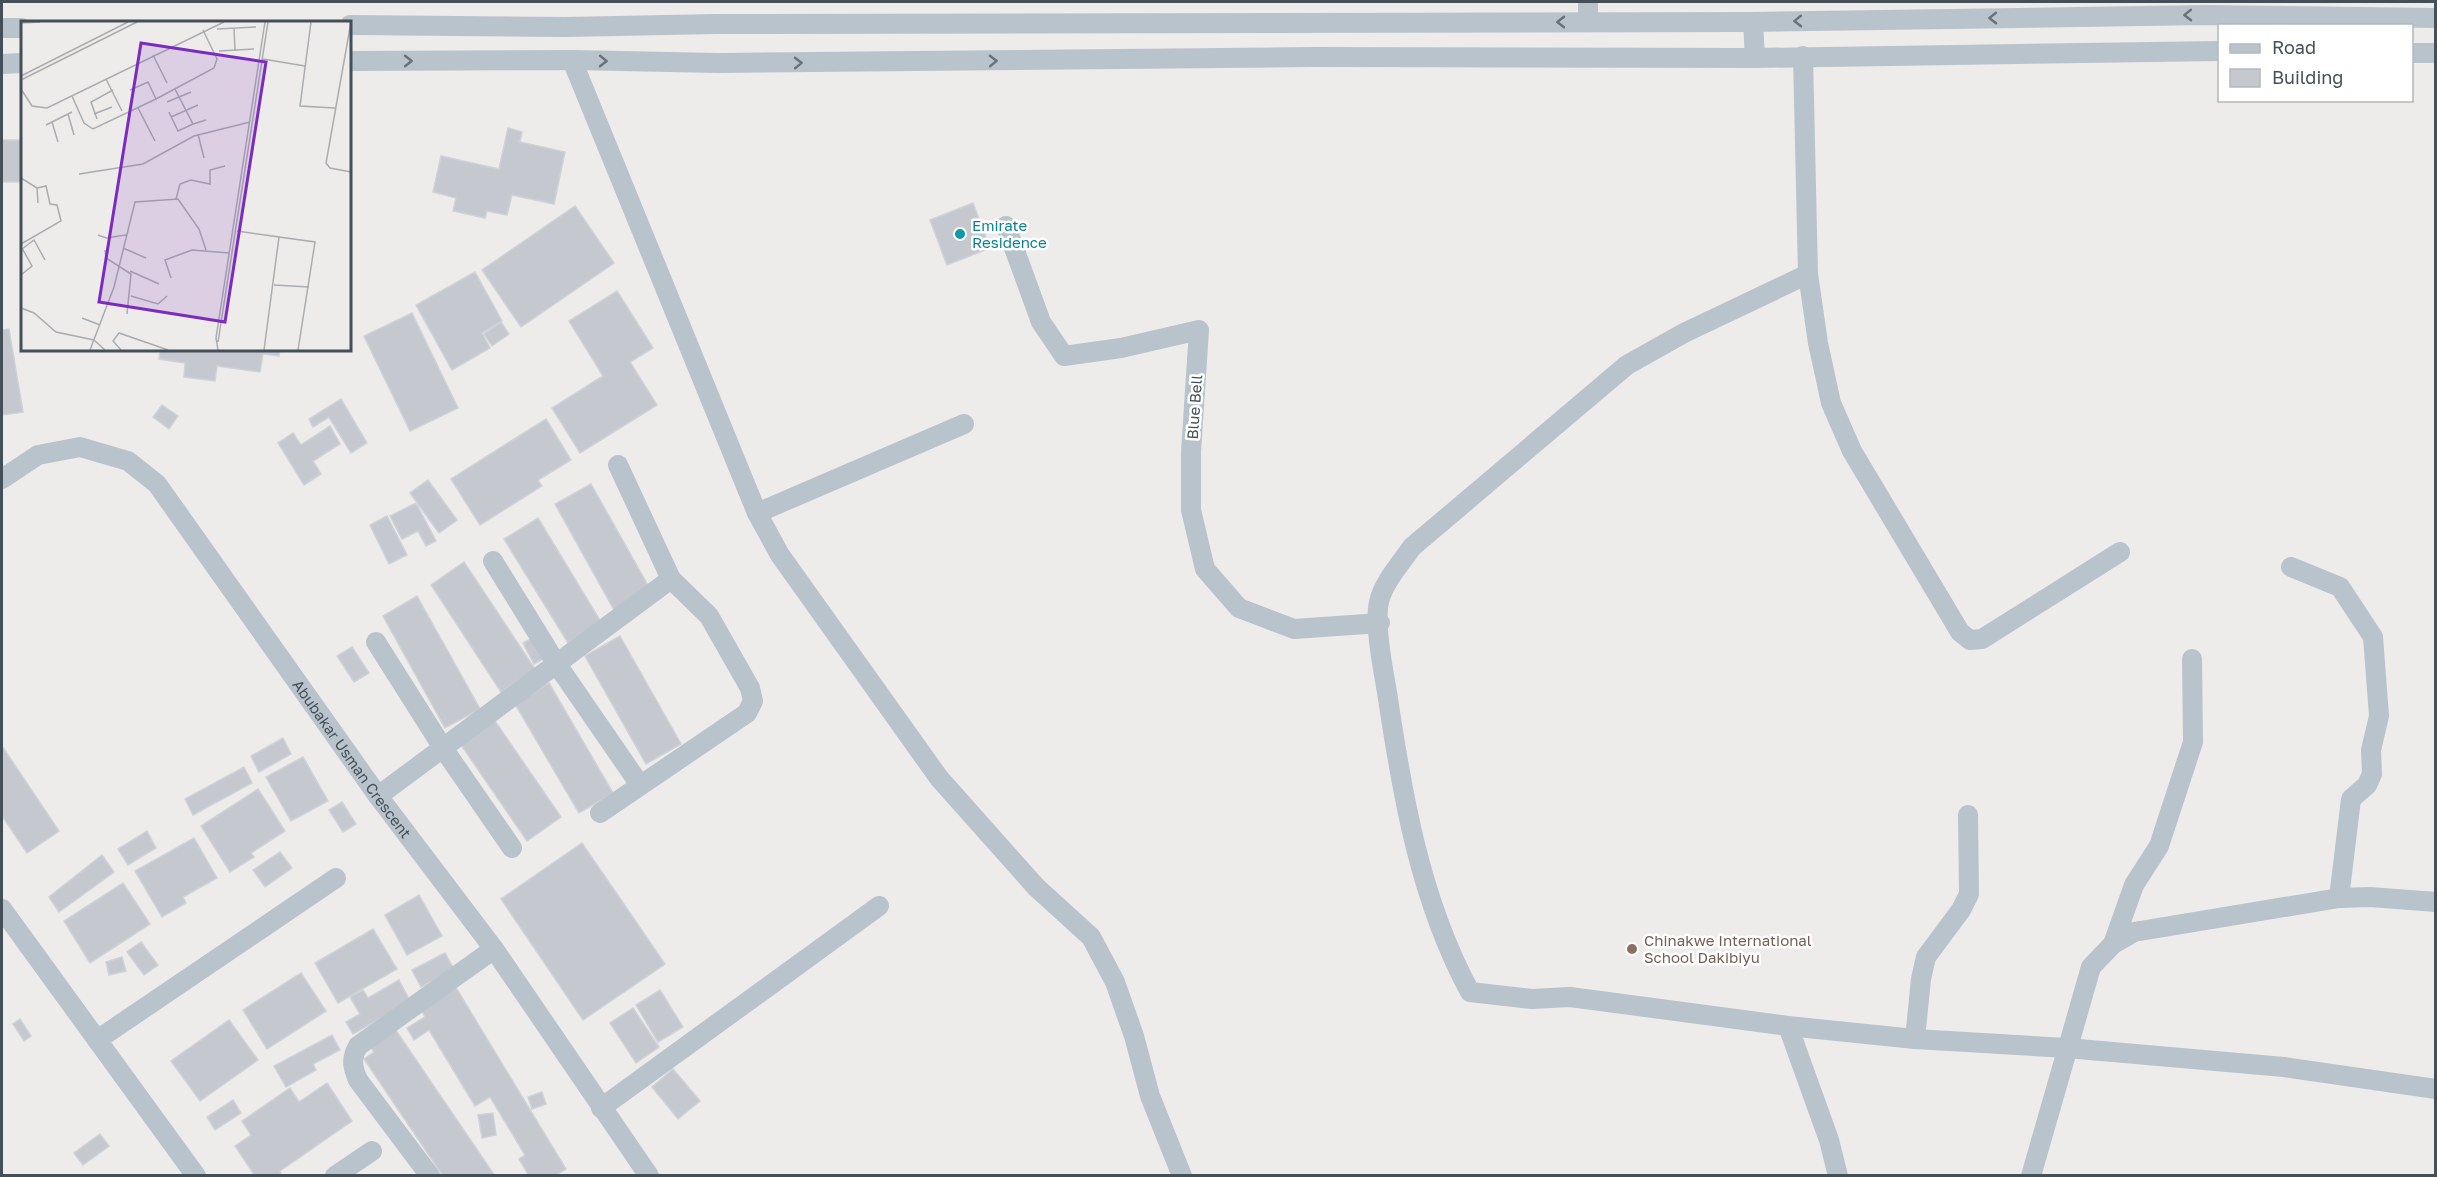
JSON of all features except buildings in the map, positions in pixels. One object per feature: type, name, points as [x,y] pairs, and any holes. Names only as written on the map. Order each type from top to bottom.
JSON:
[{"type":"street","points":[[1588,2],[1588,22]]},
{"type":"street","points":[[351,25],[565,27],[717,24],[1753,22],[2205,15],[2436,18]]},
{"type":"street","points":[[1753,22],[1755,58]]},
{"type":"street","points":[[2,28],[21,28]]},
{"type":"street","points":[[351,61],[572,60],[718,63],[1312,57],[1755,58],[2218,51]]},
{"type":"street","points":[[2413,53],[2436,53]]},
{"type":"street","points":[[1803,56],[1808,274],[1818,343],[1831,403],[1852,451],[1960,632],[1970,640],[1982,639],[2120,552]]},
{"type":"street","points":[[572,60],[756,513],[780,555],[939,778],[1049,901],[1091,937],[1115,982],[1134,1036],[1150,1096],[1182,1176]]},
{"type":"street","points":[[2,64],[21,63]]},
{"type":"street","name":"Blue Bell","points":[[1006,225],[1041,322],[1064,356],[1121,348],[1199,330],[1191,452],[1191,510],[1205,569],[1239,608],[1294,629],[1380,623]]},
{"type":"street","points":[[1808,274],[1684,333],[1627,365],[1412,548],[1379,602],[1381,656],[1401,788],[1434,909],[1452,959],[1470,992],[1532,999],[1570,997],[1788,1026],[1915,1039],[2067,1048],[2284,1067],[2436,1089]]},
{"type":"street","points":[[756,513],[964,424]]},
{"type":"street","name":"Abubakar Usman Crescent","points":[[2,480],[38,455],[80,447],[128,461],[157,484],[378,796],[494,949],[600,1108],[649,1176]]},
{"type":"street","points":[[600,813],[747,712],[753,701],[750,688],[709,616],[671,579],[618,465]]},
{"type":"street","points":[[493,561],[556,663],[640,785]]},
{"type":"street","points":[[2291,567],[2340,587],[2373,637],[2379,716],[2371,750],[2372,774],[2367,785],[2351,799],[2339,898]]},
{"type":"street","points":[[378,796],[671,579]]},
{"type":"street","points":[[376,642],[443,748],[512,848]]},
{"type":"street","points":[[2113,944],[2134,885],[2159,846],[2193,742],[2192,659]]},
{"type":"street","points":[[1915,1039],[1921,979],[1926,957],[1961,910],[1969,894],[1968,815]]},
{"type":"street","points":[[97,1040],[336,878]]},
{"type":"street","points":[[2031,1176],[2091,967],[2113,944],[2134,932],[2339,898],[2370,897],[2436,902]]},
{"type":"street","points":[[600,1108],[879,906]]},
{"type":"street","points":[[2,909],[196,1176]]},
{"type":"street","points":[[430,1176],[358,1080],[352,1066],[353,1055],[358,1046],[494,949]]},
{"type":"street","points":[[1788,1026],[1829,1140],[1838,1176]]},
{"type":"street","points":[[335,1176],[372,1151]]},
{"type":"place","name":"Emirate Residence","points":[[960,234]]},
{"type":"place","name":"Chinakwe International School Dakibiyu","points":[[1632,949]]}]
